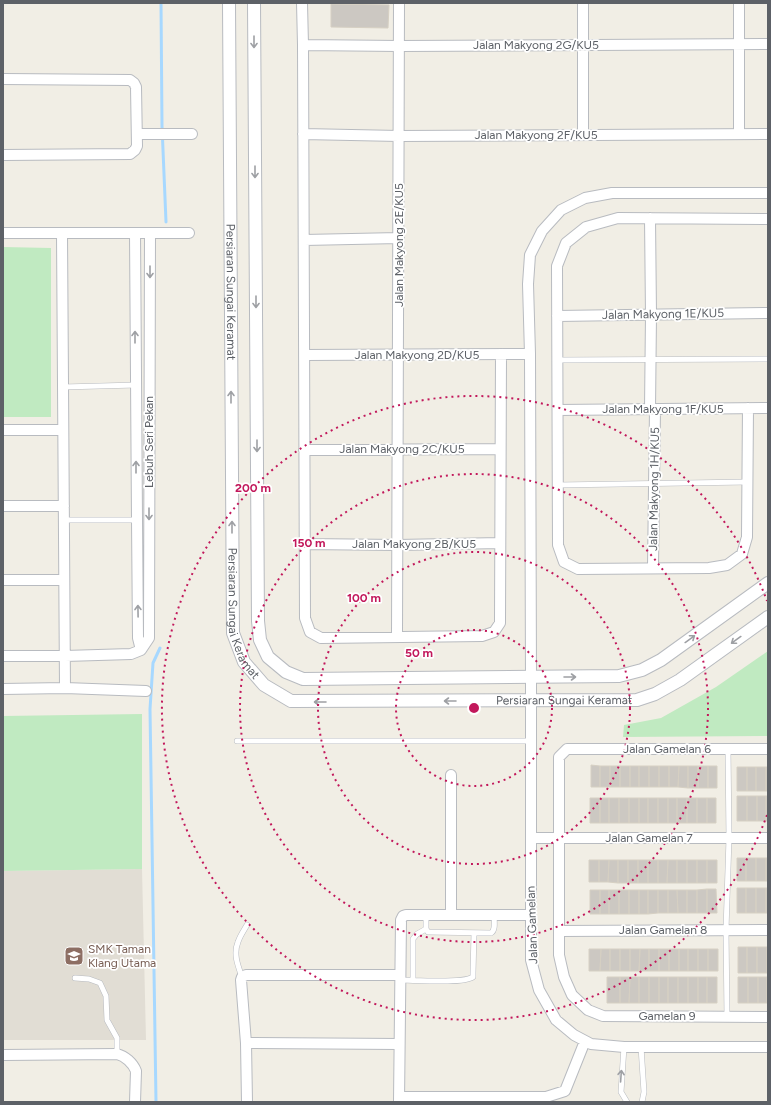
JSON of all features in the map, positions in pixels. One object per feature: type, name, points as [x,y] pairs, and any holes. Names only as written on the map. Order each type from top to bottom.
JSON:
[{"type":"street","name":"Persiaran Sungai Keramat","points":[[229,3],[233,633],[244,662],[264,685],[291,701],[636,700],[655,694],[680,680],[768,617]]},
{"type":"street","name":"Persiaran Sungai Keramat","points":[[254,3],[258,621],[260,640],[268,657],[286,672],[303,679],[619,676],[642,670],[661,660],[768,583]]},
{"type":"street","points":[[302,3],[305,618],[310,632],[321,638],[482,636],[494,632],[500,624],[501,354]]},
{"type":"street","name":"Jalan Makyong 2E/KU5","points":[[397,637],[399,3]]},
{"type":"street","points":[[583,3],[583,135]]},
{"type":"street","points":[[739,3],[739,134]]},
{"type":"street","name":"Jalan Makyong 2G/KU5","points":[[303,45],[399,46],[768,44]]},
{"type":"street","points":[[3,79],[130,80],[136,87],[137,134],[137,146],[130,154],[3,155]]},
{"type":"street","points":[[137,134],[192,134]]},
{"type":"street","name":"Jalan Makyong 2F/KU5","points":[[303,134],[399,136],[768,134]]},
{"type":"street","name":"Jalan Gamelan","points":[[768,193],[612,193],[585,198],[561,210],[542,231],[530,256],[528,284],[530,354],[532,678],[531,960],[539,990],[556,1020],[574,1035],[591,1044],[624,1047],[768,1046]]},
{"type":"street","points":[[748,408],[747,537],[742,554],[727,565],[709,568],[578,569],[564,562],[558,545],[557,266],[566,243],[586,227],[618,218],[768,219]]},
{"type":"street","name":"Jalan Makyong 1H/KU5","points":[[650,218],[650,359],[654,484],[653,568]]},
{"type":"street","points":[[3,233],[189,233]]},
{"type":"street","points":[[62,233],[65,688]]},
{"type":"street","points":[[3,656],[131,654],[141,650],[138,638],[135,233]]},
{"type":"street","name":"Lebuh Seri Pekan","points":[[141,650],[148,638],[150,233]]},
{"type":"street","points":[[304,240],[398,238]]},
{"type":"street","name":"Jalan Makyong 1E/KU5","points":[[557,316],[768,313]]},
{"type":"street","name":"Jalan Makyong 2D/KU5","points":[[304,355],[530,354]]},
{"type":"street","name":"Jalan Makyong 1F/KU5","points":[[558,410],[768,408]]},
{"type":"street","points":[[3,430],[63,430]]},
{"type":"street","name":"Jalan Makyong 2C/KU5","points":[[304,450],[500,449]]},
{"type":"street","points":[[3,506],[64,506]]},
{"type":"street","name":"Jalan Makyong 2B/KU5","points":[[305,544],[500,544]]},
{"type":"street","points":[[3,580],[64,580]]},
{"type":"street","points":[[3,689],[65,688],[146,691]]},
{"type":"street","name":"Jalan Gamelan 6","points":[[559,838],[559,757],[567,749],[768,749]]},
{"type":"street","points":[[451,775],[451,915]]},
{"type":"street","name":"Jalan Gamelan 7","points":[[531,838],[768,838]]},
{"type":"street","points":[[559,838],[559,931]]},
{"type":"street","points":[[531,915],[402,916],[400,939],[399,1100],[546,1097],[565,1091],[585,1041]]},
{"type":"street","name":"Jalan Gamelan 8","points":[[559,931],[768,930]]},
{"type":"street","name":"Gamelan 9","points":[[559,931],[559,955],[564,977],[572,995],[588,1010],[603,1016],[768,1017]]},
{"type":"street","points":[[247,1102],[246,1043],[242,977],[246,975],[400,977]]},
{"type":"street","points":[[246,1043],[399,1044]]},
{"type":"street","points":[[3,1054],[121,1055],[134,1067],[136,1071],[135,1102]]},
{"type":"lane","points":[[558,360],[768,359]]},
{"type":"lane","points":[[63,386],[136,385]]},
{"type":"lane","points":[[558,485],[748,482]]},
{"type":"lane","points":[[64,520],[137,520]]},
{"type":"lane","points":[[237,741],[531,741]]},
{"type":"lane","points":[[727,1017],[726,930],[728,749]]},
{"type":"lane","points":[[426,915],[426,929]]},
{"type":"lane","points":[[426,929],[428,932],[434,933],[490,933],[493,932],[494,929],[494,915]]},
{"type":"lane","points":[[242,977],[237,963],[236,951],[237,943],[247,925]]},
{"type":"lane","points":[[413,980],[413,939],[417,934],[426,929]]},
{"type":"lane","points":[[400,977],[413,980],[462,980],[473,977],[474,933]]},
{"type":"lane","points":[[400,939],[413,939]]},
{"type":"lane","points":[[75,978],[89,979],[100,983],[106,996],[107,1020],[117,1038],[117,1054]]},
{"type":"lane","points":[[624,1047],[621,1092],[628,1102]]},
{"type":"lane","points":[[641,1047],[644,1092],[642,1102]]},
{"type":"shaded area","name":"SMK Taman Klang Utama","points":[[142,869],[146,1040],[3,1040],[3,871]]},
{"type":"green space","points":[[3,247],[51,248],[51,417],[3,417]]},
{"type":"green space","points":[[768,651],[768,736],[623,737],[624,725],[661,718],[716,687]]},
{"type":"green space","points":[[142,714],[142,869],[3,871],[3,716]]},
{"type":"building","points":[[331,4],[389,5],[388,28],[331,27]]},
{"type":"building","points":[[591,765],[600,766],[600,787],[591,787]]},
{"type":"building","points":[[600,766],[610,766],[610,787],[600,787]]},
{"type":"building","points":[[610,766],[620,766],[620,787],[610,787]]},
{"type":"building","points":[[620,766],[630,766],[630,787],[620,787]]},
{"type":"building","points":[[630,766],[639,766],[639,787],[630,787]]},
{"type":"building","points":[[639,766],[649,766],[649,787],[639,787]]},
{"type":"building","points":[[649,766],[659,766],[659,787],[649,787]]},
{"type":"building","points":[[659,766],[669,766],[669,787],[659,787]]},
{"type":"building","points":[[669,766],[679,766],[678,787],[669,787]]},
{"type":"building","points":[[679,766],[688,766],[688,788],[678,787]]},
{"type":"building","points":[[688,766],[698,766],[698,788],[688,788]]},
{"type":"building","points":[[698,766],[708,766],[708,788],[698,788]]},
{"type":"building","points":[[708,766],[717,766],[717,788],[708,788]]},
{"type":"building","points":[[737,767],[747,767],[747,791],[737,791]]},
{"type":"building","points":[[747,767],[756,767],[756,791],[747,791]]},
{"type":"building","points":[[756,767],[766,767],[766,791],[756,791]]},
{"type":"building","points":[[766,767],[768,767],[768,791],[766,791]]},
{"type":"building","points":[[737,796],[747,796],[747,821],[737,821]]},
{"type":"building","points":[[747,796],[757,796],[757,821],[747,821]]},
{"type":"building","points":[[757,796],[766,796],[766,821],[757,821]]},
{"type":"building","points":[[766,796],[768,796],[768,821],[766,821]]},
{"type":"building","points":[[590,798],[600,798],[600,823],[590,823]]},
{"type":"building","points":[[600,798],[609,798],[609,823],[600,823]]},
{"type":"building","points":[[609,798],[619,798],[619,823],[609,823]]},
{"type":"building","points":[[619,798],[629,798],[629,823],[619,823]]},
{"type":"building","points":[[629,798],[639,798],[639,823],[629,823]]},
{"type":"building","points":[[639,798],[648,798],[648,823],[639,823]]},
{"type":"building","points":[[648,798],[658,798],[658,823],[648,823]]},
{"type":"building","points":[[658,798],[668,798],[668,823],[658,823]]},
{"type":"building","points":[[668,798],[677,798],[677,823],[668,823]]},
{"type":"building","points":[[677,798],[687,798],[687,823],[677,823]]},
{"type":"building","points":[[687,798],[697,798],[697,823],[687,823]]},
{"type":"building","points":[[697,798],[707,798],[707,823],[697,823]]},
{"type":"building","points":[[707,798],[716,798],[716,823],[707,823]]},
{"type":"building","points":[[737,858],[746,858],[746,881],[737,881]]},
{"type":"building","points":[[746,858],[756,858],[756,881],[746,881]]},
{"type":"building","points":[[756,858],[766,858],[766,881],[756,881]]},
{"type":"building","points":[[766,858],[768,858],[768,881],[766,881]]},
{"type":"building","points":[[589,860],[599,860],[599,882],[589,882]]},
{"type":"building","points":[[599,860],[609,860],[608,882],[599,882]]},
{"type":"building","points":[[609,860],[618,860],[618,883],[608,882]]},
{"type":"building","points":[[618,860],[628,860],[628,883],[618,883]]},
{"type":"building","points":[[628,860],[638,860],[638,883],[628,883]]},
{"type":"building","points":[[638,860],[648,860],[648,883],[638,883]]},
{"type":"building","points":[[648,860],[658,860],[658,883],[648,883]]},
{"type":"building","points":[[658,860],[668,860],[667,883],[658,883]]},
{"type":"building","points":[[668,860],[677,860],[677,883],[667,883]]},
{"type":"building","points":[[677,860],[687,860],[687,883],[677,883]]},
{"type":"building","points":[[687,860],[697,860],[697,883],[687,883]]},
{"type":"building","points":[[697,860],[707,860],[707,883],[697,883]]},
{"type":"building","points":[[707,860],[717,860],[717,883],[707,883]]},
{"type":"building","points":[[737,888],[746,888],[746,913],[737,913]]},
{"type":"building","points":[[746,888],[756,888],[756,913],[746,913]]},
{"type":"building","points":[[756,888],[766,888],[766,913],[756,913]]},
{"type":"building","points":[[766,888],[768,888],[768,913],[766,913]]},
{"type":"building","points":[[707,889],[716,889],[717,913],[707,913]]},
{"type":"building","points":[[707,889],[707,913],[697,913],[697,890]]},
{"type":"building","points":[[590,890],[600,890],[600,914],[590,914]]},
{"type":"building","points":[[600,890],[609,890],[609,914],[600,914]]},
{"type":"building","points":[[609,890],[619,890],[619,914],[609,914]]},
{"type":"building","points":[[619,890],[629,890],[629,914],[619,914]]},
{"type":"building","points":[[629,890],[639,890],[639,914],[629,914]]},
{"type":"building","points":[[639,890],[648,890],[648,914],[639,914]]},
{"type":"building","points":[[648,890],[658,890],[658,913],[648,914]]},
{"type":"building","points":[[658,890],[668,890],[668,913],[658,913]]},
{"type":"building","points":[[668,890],[677,890],[678,913],[668,913]]},
{"type":"building","points":[[677,890],[687,890],[687,913],[678,913]]},
{"type":"building","points":[[687,890],[697,890],[697,913],[687,913]]},
{"type":"building","points":[[738,947],[747,947],[747,973],[738,973]]},
{"type":"building","points":[[747,947],[757,947],[757,973],[747,973]]},
{"type":"building","points":[[757,947],[767,947],[767,973],[757,973]]},
{"type":"building","points":[[768,947],[768,973],[767,973]]},
{"type":"building","points":[[589,949],[601,949],[600,971],[589,971]]},
{"type":"building","points":[[601,949],[610,949],[610,971],[600,971]]},
{"type":"building","points":[[610,949],[620,949],[620,971],[610,971]]},
{"type":"building","points":[[620,949],[630,949],[630,971],[620,971]]},
{"type":"building","points":[[630,949],[640,949],[639,971],[630,971]]},
{"type":"building","points":[[640,949],[649,949],[649,971],[639,971]]},
{"type":"building","points":[[649,949],[659,949],[659,971],[649,971]]},
{"type":"building","points":[[659,949],[669,949],[669,971],[659,971]]},
{"type":"building","points":[[669,949],[679,949],[679,971],[669,971]]},
{"type":"building","points":[[679,949],[688,949],[688,971],[679,971]]},
{"type":"building","points":[[688,949],[698,949],[698,971],[688,971]]},
{"type":"building","points":[[698,949],[708,949],[708,971],[698,971]]},
{"type":"building","points":[[708,949],[718,949],[718,971],[708,971]]},
{"type":"building","points":[[607,977],[620,977],[620,1003],[607,1003]]},
{"type":"building","points":[[620,977],[630,977],[629,1003],[620,1003]]},
{"type":"building","points":[[630,977],[639,977],[639,1003],[629,1003]]},
{"type":"building","points":[[639,977],[649,977],[649,1003],[639,1003]]},
{"type":"building","points":[[649,977],[659,977],[659,1003],[649,1003]]},
{"type":"building","points":[[659,977],[668,977],[668,1003],[659,1003]]},
{"type":"building","points":[[668,977],[678,977],[678,1003],[668,1003]]},
{"type":"building","points":[[678,977],[688,977],[688,1003],[678,1003]]},
{"type":"building","points":[[688,977],[698,977],[698,1003],[688,1003]]},
{"type":"building","points":[[698,977],[707,977],[707,1003],[698,1003]]},
{"type":"building","points":[[707,977],[717,977],[717,1003],[707,1003]]},
{"type":"building","points":[[738,977],[748,977],[748,1003],[738,1003]]},
{"type":"building","points":[[748,977],[758,977],[758,1003],[748,1003]]},
{"type":"building","points":[[758,977],[767,977],[767,1003],[758,1003]]},
{"type":"building","points":[[768,977],[768,1003],[767,1003]]},
{"type":"waterway","points":[[161,3],[162,126],[166,222]]},
{"type":"waterway","points":[[156,1102],[150,709],[153,663],[160,648]]},
{"type":"place","name":"SMK Taman Klang Utama","points":[[74,956]]}]
